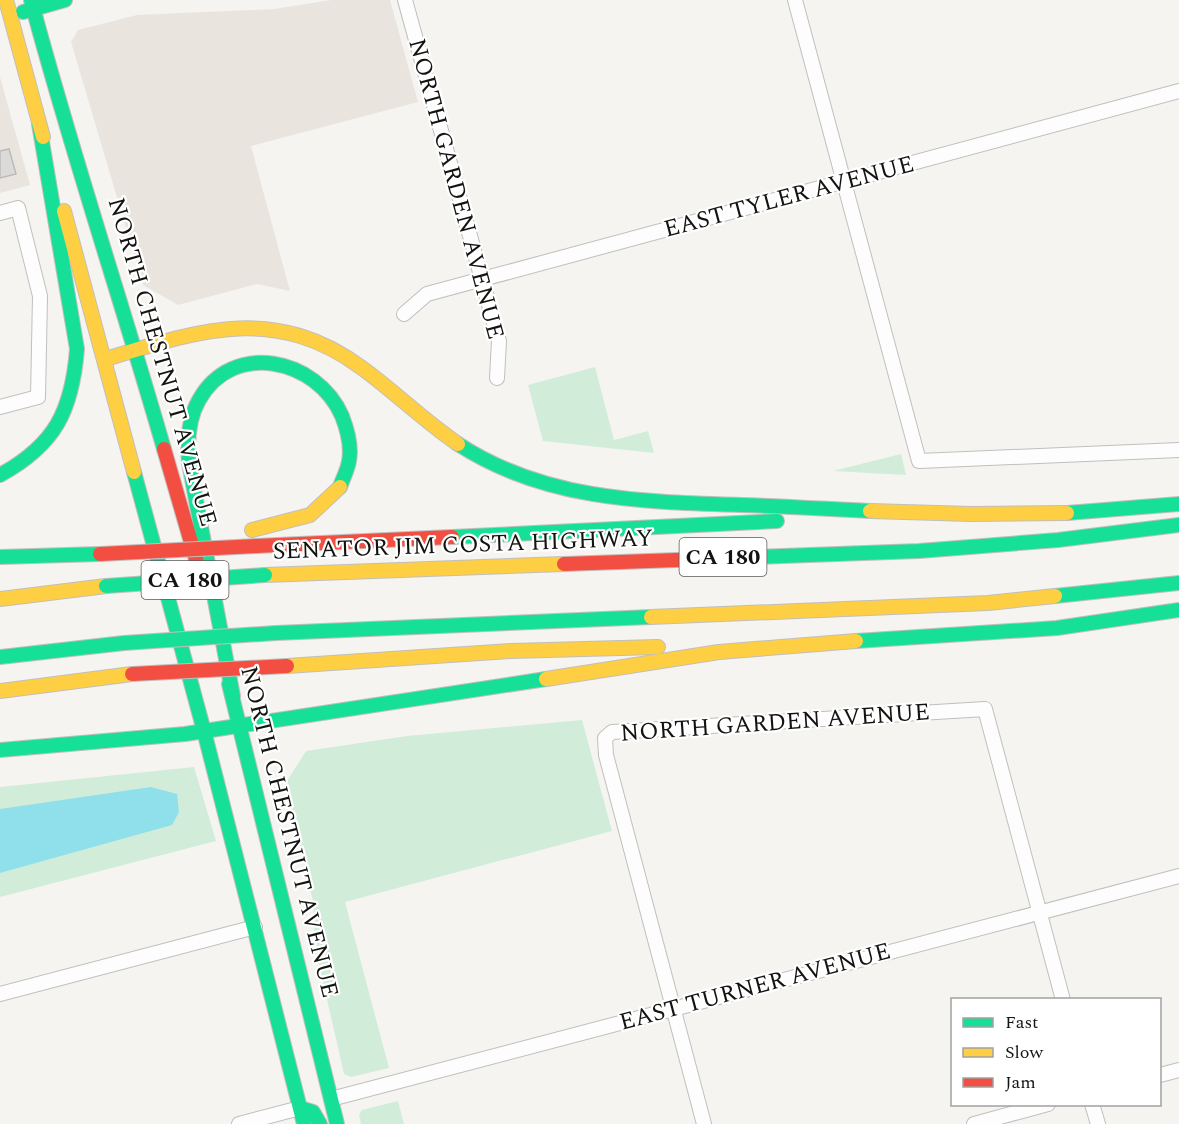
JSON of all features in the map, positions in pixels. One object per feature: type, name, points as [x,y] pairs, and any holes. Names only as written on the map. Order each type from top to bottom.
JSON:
[{"type":"main road","points":[[6,0],[5,16],[39,124],[106,359],[255,927],[304,1124]]},
{"type":"main road","points":[[5,16],[32,4],[65,0]]},
{"type":"main road","name":"NORTH CHESTNUT AVENUE","points":[[32,4],[54,87],[136,350],[240,725],[337,1124]]},
{"type":"main road","points":[[0,475],[20,465],[48,440],[67,411],[76,379],[77,349],[39,124]]},
{"type":"main road","points":[[106,359],[198,332],[230,327],[259,326],[305,336],[344,353],[445,435],[473,453],[526,479],[577,493],[714,504],[975,514]]},
{"type":"main road","points":[[99,550],[242,532],[301,519],[324,506],[340,484],[349,448],[342,411],[329,391],[307,374],[270,362],[233,369],[211,384],[194,409],[188,436],[192,477],[232,696]]},
{"type":"main road","points":[[2,557],[99,550],[256,546],[975,514],[1050,513],[1179,504]]},
{"type":"main road","name":"SENATOR JIM COSTA HIGHWAY","points":[[0,599],[106,586],[265,575],[919,551],[1058,540],[1179,525]]},
{"type":"main road","points":[[0,657],[124,643],[276,633],[988,603],[1179,583]]},
{"type":"main road","points":[[0,691],[132,674],[511,651],[812,644],[1057,628],[1179,610]]},
{"type":"main road","points":[[0,750],[204,730],[659,661],[812,644]]},
{"type":"main road","points":[[300,1108],[306,1108],[314,1113],[320,1124]]},
{"type":"street","name":"NORTH GARDEN AVENUE","points":[[405,0],[499,341],[497,378]]},
{"type":"street","points":[[795,0],[919,461],[1179,450]]},
{"type":"street","name":"EAST TYLER AVENUE","points":[[404,314],[427,294],[482,278],[844,183],[1179,91]]},
{"type":"street","points":[[0,213],[18,208],[40,296],[38,397],[0,407]]},
{"type":"street","name":"NORTH GARDEN AVENUE","points":[[704,1124],[606,755],[605,738],[612,732],[985,709],[1039,912]]},
{"type":"street","name":"EAST TURNER AVENUE","points":[[331,1099],[1179,876]]},
{"type":"street","points":[[1039,912],[1063,998]]},
{"type":"street","points":[[0,994],[255,927]]},
{"type":"street","points":[[1161,1075],[1179,1070]]},
{"type":"street","points":[[974,1124],[1040,1106]]},
{"type":"street","points":[[1093,1106],[1098,1124]]},
{"type":"street","points":[[239,1124],[300,1108]]},
{"type":"shaded area","points":[[331,0],[390,0],[418,102],[251,146],[290,291],[257,284],[178,305],[143,285],[71,42],[78,30],[137,15],[274,9]]},
{"type":"shaded area","points":[[0,77],[30,185],[0,193]]},
{"type":"green space","points":[[595,367],[614,440],[648,431],[654,453],[543,441],[528,385]]},
{"type":"green space","points":[[901,454],[906,475],[833,471]]},
{"type":"green space","points":[[582,720],[612,831],[345,902],[389,1068],[351,1077],[344,1074],[315,947],[313,901],[285,784],[306,751],[407,736]]},
{"type":"green space","points":[[194,767],[216,841],[0,897],[0,787]]},
{"type":"green space","points":[[398,1101],[404,1124],[361,1124],[359,1115],[362,1110]]},
{"type":"water","points":[[151,787],[177,794],[179,812],[172,825],[0,873],[0,809]]},
{"type":"building","points":[[9,149],[16,174],[0,178],[0,151]]},
{"type":"traffic: fast","points":[[31,0],[164,449]]},
{"type":"traffic: fast","points":[[23,12],[65,0]]},
{"type":"traffic: fast","points":[[0,475],[19,464],[47,438],[65,408],[75,371],[77,349],[39,124]]},
{"type":"traffic: fast","points":[[233,696],[189,463],[189,430],[199,400],[214,381],[232,369],[252,363],[274,364],[294,370],[314,381],[330,396],[342,416],[347,432],[350,455],[340,487]]},
{"type":"traffic: fast","points":[[458,444],[491,463],[525,477],[595,494],[667,502],[870,511]]},
{"type":"traffic: fast","points":[[134,472],[204,731],[304,1124]]},
{"type":"traffic: fast","points":[[1067,513],[1179,504]]},
{"type":"traffic: fast","points":[[452,537],[777,521]]},
{"type":"traffic: fast","points":[[705,559],[919,551],[1058,540],[1179,525]]},
{"type":"traffic: fast","points":[[0,557],[100,554]]},
{"type":"traffic: fast","points":[[106,586],[265,575]]},
{"type":"traffic: fast","points":[[1055,596],[1179,583]]},
{"type":"traffic: fast","points":[[856,641],[1057,628],[1179,610]]},
{"type":"traffic: fast","points":[[276,633],[651,617]]},
{"type":"traffic: fast","points":[[124,643],[276,633]]},
{"type":"traffic: fast","points":[[0,657],[124,643]]},
{"type":"traffic: fast","points":[[0,750],[185,734],[546,679]]},
{"type":"traffic: fast","points":[[229,684],[337,1124]]},
{"type":"traffic: fast","points":[[300,1108],[313,1112],[320,1124]]},
{"type":"traffic: slow","points":[[6,0],[43,137]]},
{"type":"traffic: slow","points":[[64,211],[134,472]]},
{"type":"traffic: slow","points":[[106,359],[205,332],[267,329],[298,336],[330,348],[362,368],[458,444]]},
{"type":"traffic: slow","points":[[252,530],[310,515],[340,487]]},
{"type":"traffic: slow","points":[[870,511],[971,514],[1067,513]]},
{"type":"traffic: slow","points":[[265,575],[564,564]]},
{"type":"traffic: slow","points":[[0,599],[106,586]]},
{"type":"traffic: slow","points":[[651,617],[988,603],[1055,596]]},
{"type":"traffic: slow","points":[[546,679],[719,652],[856,641]]},
{"type":"traffic: slow","points":[[287,666],[511,651],[658,647]]},
{"type":"traffic: slow","points":[[0,691],[132,674]]},
{"type":"traffic: jam","points":[[164,449],[197,563]]},
{"type":"traffic: jam","points":[[256,546],[452,537]]},
{"type":"traffic: jam","points":[[100,554],[256,546]]},
{"type":"traffic: jam","points":[[564,564],[705,559]]},
{"type":"traffic: jam","points":[[132,674],[287,666]]}]
